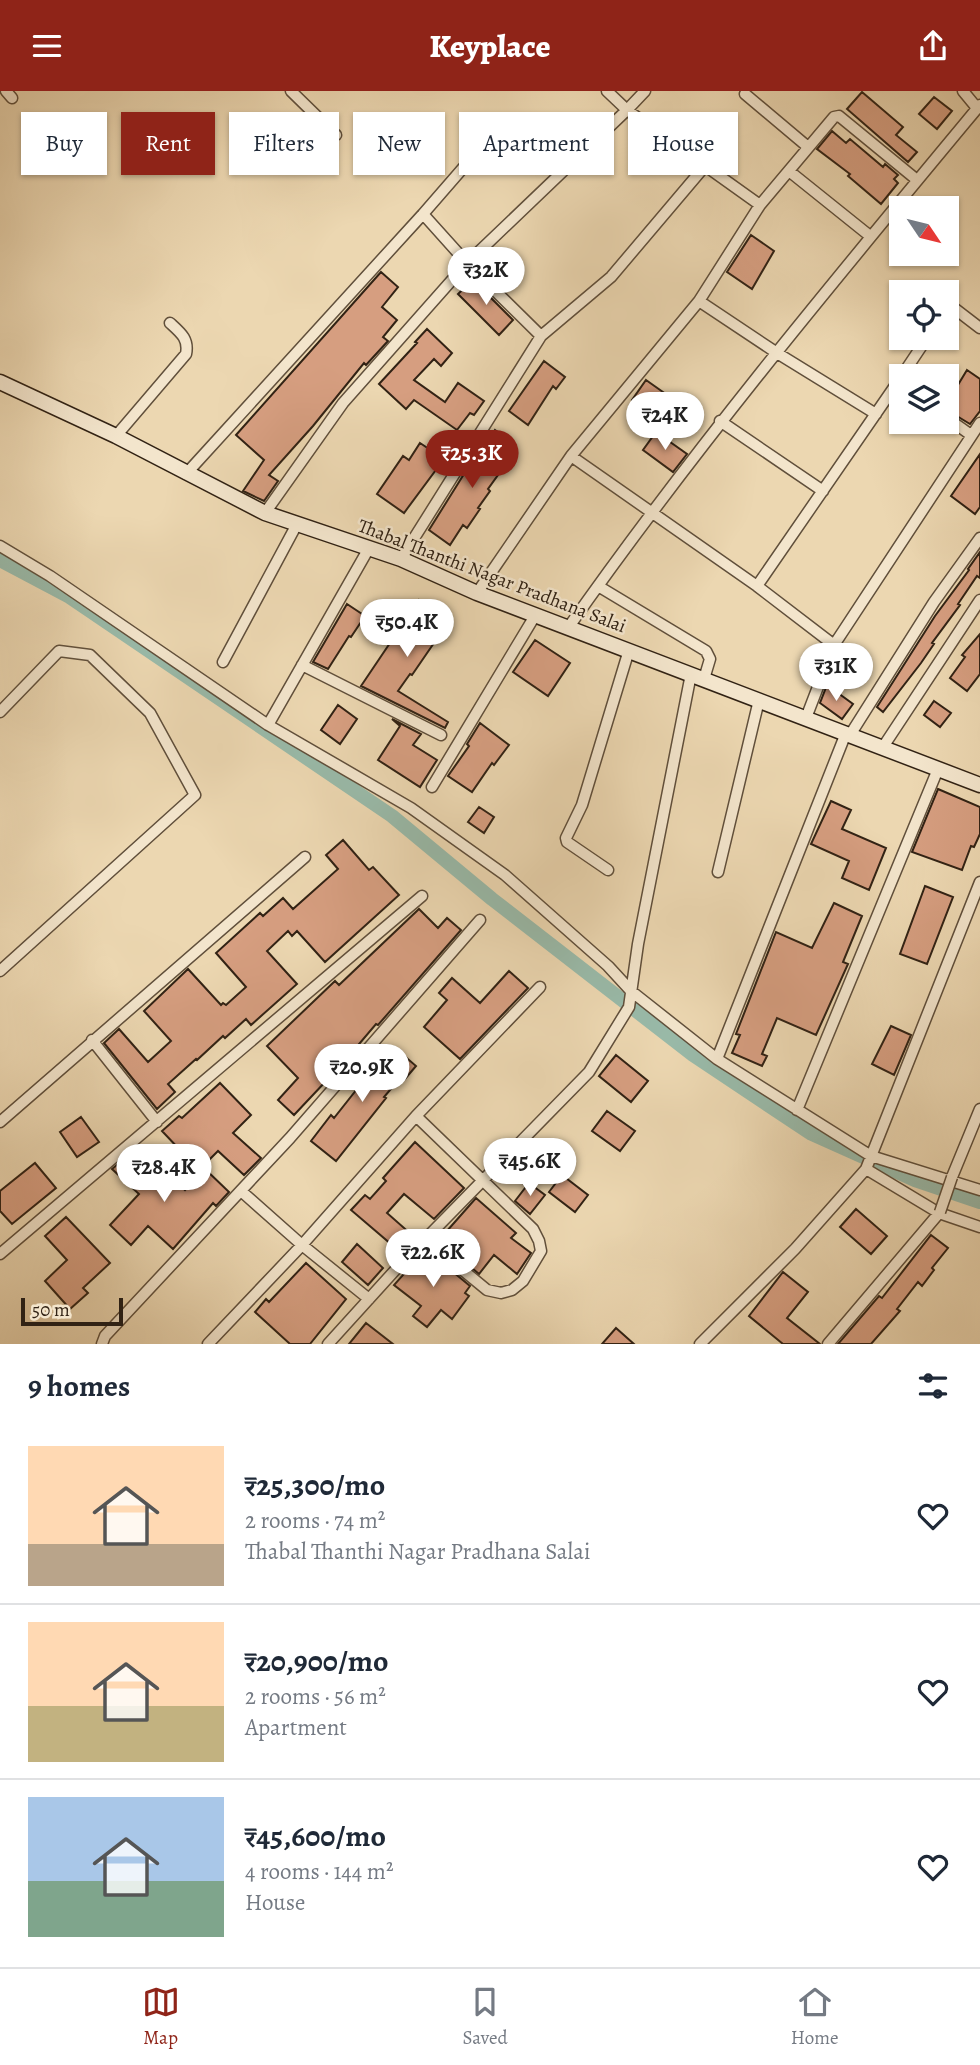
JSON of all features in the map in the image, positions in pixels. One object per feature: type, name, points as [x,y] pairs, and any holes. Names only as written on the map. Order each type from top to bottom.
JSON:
[{"type":"main road","name":"Thabal Thanthi Nagar Pradhana Salai","points":[[0,382],[116,436],[265,513],[401,559],[477,593],[980,785]]},
{"type":"street","points":[[290,91],[312,112]]},
{"type":"street","points":[[607,91],[630,112]]},
{"type":"street","points":[[265,513],[343,403],[467,263],[645,91]]},
{"type":"street","points":[[568,628],[720,421],[979,106],[963,91]]},
{"type":"street","points":[[745,92],[808,147]]},
{"type":"street","points":[[477,593],[571,456],[699,301],[760,205],[834,117],[839,115],[917,180]]},
{"type":"street","points":[[789,171],[870,236]]},
{"type":"street","points":[[186,474],[459,173]]},
{"type":"street","points":[[401,559],[541,337],[611,277],[697,175]]},
{"type":"street","points":[[718,175],[760,205]]},
{"type":"street","points":[[423,214],[467,263],[541,337]]},
{"type":"street","points":[[699,301],[876,414]]},
{"type":"street","points":[[959,312],[980,328]]},
{"type":"street","points":[[116,436],[186,354],[188,345],[184,335],[170,323]]},
{"type":"street","points":[[757,586],[889,397]]},
{"type":"street","points":[[720,421],[823,491]]},
{"type":"street","points":[[806,718],[834,645],[980,423]]},
{"type":"street","points":[[959,426],[971,435]]},
{"type":"street","points":[[571,456],[757,586],[834,645]]},
{"type":"street","points":[[223,662],[297,524]]},
{"type":"street","points":[[717,1059],[848,734],[934,601],[980,538]]},
{"type":"street","points":[[0,546],[50,576],[268,725],[411,808],[505,875],[608,966],[631,991],[717,1059],[797,1110],[940,1213],[980,1227]]},
{"type":"street","points":[[268,725],[369,548]]},
{"type":"street","points":[[328,1344],[425,1239],[589,1072],[629,1007],[638,944],[697,676],[710,659],[706,651],[598,586]]},
{"type":"street","points":[[883,747],[980,600]]},
{"type":"street","points":[[432,787],[536,614]]},
{"type":"street","points":[[608,870],[567,842],[566,838],[582,805],[629,650]]},
{"type":"street","points":[[0,712],[59,651],[90,655],[150,713],[195,795],[0,971]]},
{"type":"street","points":[[302,665],[441,735]]},
{"type":"street","points":[[718,872],[759,700]]},
{"type":"street","points":[[797,1110],[938,769]]},
{"type":"street","points":[[0,1122],[305,857]]},
{"type":"street","points":[[700,1344],[795,1249],[868,1163],[980,882]]},
{"type":"street","points":[[0,1254],[422,896]]},
{"type":"street","points":[[102,1344],[105,1336],[290,1138],[480,920]]},
{"type":"street","points":[[208,1344],[302,1245],[416,1116],[540,987]]},
{"type":"street","points":[[92,1040],[157,1122]]},
{"type":"street","points":[[828,1344],[940,1213],[980,1109]]},
{"type":"street","points":[[416,1116],[533,1230],[541,1251],[523,1280],[512,1290],[502,1293],[487,1290],[425,1239]]},
{"type":"street","points":[[868,1163],[980,1190]]},
{"type":"street","points":[[241,1191],[369,1299]]},
{"type":"building","points":[[862,92],[903,127],[896,135],[917,152],[908,162],[847,109]]},
{"type":"building","points":[[934,97],[952,111],[937,129],[919,114]]},
{"type":"building","points":[[832,131],[846,143],[850,139],[883,167],[885,164],[898,175],[894,179],[898,183],[881,204],[848,176],[850,174],[817,149]]},
{"type":"building","points":[[751,235],[774,251],[752,289],[727,272]]},
{"type":"building","points":[[381,272],[398,287],[382,307],[397,320],[383,337],[388,341],[366,365],[364,363],[269,475],[278,481],[264,501],[243,491],[264,460],[236,435]]},
{"type":"building","points":[[473,280],[513,320],[499,335],[458,294]]},
{"type":"building","points":[[427,329],[452,353],[441,366],[434,359],[414,380],[445,402],[458,383],[484,401],[474,415],[470,413],[457,430],[414,400],[406,409],[379,384]]},
{"type":"building","points":[[544,361],[565,377],[556,389],[553,386],[528,425],[509,411]]},
{"type":"building","points":[[967,370],[980,379],[980,411],[970,424],[959,417],[959,383]]},
{"type":"building","points":[[646,380],[677,402],[663,422],[632,400]]},
{"type":"building","points":[[495,430],[513,443],[498,465],[503,468],[488,489],[490,491],[478,508],[480,509],[467,528],[463,525],[450,545],[429,530]]},
{"type":"building","points":[[656,432],[687,454],[673,472],[643,450]]},
{"type":"building","points":[[420,443],[444,459],[404,513],[377,494],[403,456],[409,460]]},
{"type":"building","points":[[980,454],[980,507],[975,514],[951,496]]},
{"type":"building","points":[[980,552],[980,578],[977,576],[921,663],[883,712],[877,707]]},
{"type":"building","points":[[419,600],[449,621],[398,691],[448,722],[445,728],[361,686]]},
{"type":"building","points":[[347,604],[365,616],[328,669],[313,662]]},
{"type":"building","points":[[980,634],[980,674],[967,691],[950,678],[965,657],[962,655]]},
{"type":"building","points":[[535,640],[570,663],[548,696],[513,672]]},
{"type":"building","points":[[827,685],[853,704],[842,719],[820,703]]},
{"type":"building","points":[[934,701],[951,713],[940,727],[924,715]]},
{"type":"building","points":[[338,705],[357,719],[340,744],[321,730]]},
{"type":"building","points":[[392,719],[421,734],[413,745],[437,760],[420,787],[378,760],[400,726]]},
{"type":"building","points":[[480,723],[509,745],[494,765],[492,763],[472,792],[448,776],[469,746],[467,744]]},
{"type":"building","points":[[938,789],[980,807],[980,834],[974,847],[971,846],[962,870],[912,852]]},
{"type":"building","points":[[831,801],[851,810],[842,829],[886,848],[869,890],[842,878],[849,861],[811,844]]},
{"type":"building","points":[[479,807],[494,817],[484,833],[468,822]]},
{"type":"building","points":[[343,840],[369,870],[373,867],[399,895],[325,962],[297,931],[292,936],[288,931],[267,951],[297,984],[251,1025],[246,1019],[225,1038],[223,1036],[168,1084],[175,1092],[157,1109],[104,1043],[119,1029],[148,1062],[171,1041],[144,1011],[188,969],[221,1005],[226,1005],[246,987],[216,953],[260,913],[263,916],[283,898],[293,909],[338,869],[326,855]]},
{"type":"building","points":[[925,886],[953,897],[927,964],[900,954]]},
{"type":"building","points":[[834,903],[862,916],[843,962],[848,964],[816,1035],[777,1018],[762,1054],[767,1056],[762,1066],[732,1053],[740,1035],[736,1034],[776,932],[812,948]]},
{"type":"building","points":[[419,909],[438,928],[447,918],[461,930],[294,1115],[278,1100],[298,1078],[267,1046],[335,981],[339,985]]},
{"type":"building","points":[[509,971],[528,988],[460,1059],[424,1027],[447,1000],[439,993],[452,978],[480,1003]]},
{"type":"building","points":[[891,1026],[911,1035],[894,1075],[872,1064]]},
{"type":"building","points":[[394,1047],[416,1066],[405,1079],[402,1076],[384,1097],[386,1098],[336,1161],[311,1141],[331,1115],[334,1118],[380,1060]]},
{"type":"building","points":[[616,1055],[648,1081],[631,1102],[599,1076]]},
{"type":"building","points":[[220,1083],[251,1115],[233,1133],[261,1158],[244,1175],[218,1151],[199,1170],[162,1131],[179,1116],[182,1118]]},
{"type":"building","points":[[607,1111],[635,1131],[620,1151],[592,1131]]},
{"type":"building","points":[[81,1117],[99,1142],[77,1157],[60,1132]]},
{"type":"building","points":[[533,1141],[549,1153],[524,1184],[505,1169]]},
{"type":"building","points":[[415,1142],[464,1188],[434,1219],[404,1194],[387,1213],[412,1235],[398,1250],[351,1210],[365,1195],[370,1199],[386,1181],[383,1178]]},
{"type":"building","points":[[129,1155],[166,1189],[174,1180],[185,1190],[205,1169],[229,1192],[216,1206],[213,1203],[173,1249],[148,1226],[131,1245],[110,1225],[139,1194],[112,1169]]},
{"type":"building","points":[[35,1163],[56,1188],[12,1224],[0,1211],[0,1191]]},
{"type":"building","points":[[562,1175],[588,1195],[575,1212],[549,1192]]},
{"type":"building","points":[[529,1183],[545,1195],[530,1214],[515,1201]]},
{"type":"building","points":[[476,1198],[516,1233],[511,1238],[531,1253],[517,1274],[494,1255],[479,1274],[439,1240]]},
{"type":"building","points":[[856,1209],[887,1236],[871,1254],[840,1227]]},
{"type":"building","points":[[66,1217],[110,1263],[83,1288],[88,1293],[70,1309],[45,1281],[67,1260],[45,1236]]},
{"type":"building","points":[[931,1235],[948,1248],[922,1286],[918,1282],[897,1309],[900,1311],[871,1344],[838,1344],[879,1296],[882,1298]]},
{"type":"building","points":[[357,1244],[383,1268],[368,1285],[342,1262]]},
{"type":"building","points":[[429,1252],[470,1286],[465,1293],[469,1296],[452,1319],[441,1310],[427,1327],[413,1316],[421,1306],[394,1285],[421,1255],[425,1258]]},
{"type":"building","points":[[306,1263],[346,1299],[310,1344],[290,1344],[255,1312],[266,1299],[269,1302]]},
{"type":"building","points":[[783,1272],[808,1292],[787,1318],[820,1344],[783,1344],[749,1316]]},
{"type":"building","points":[[366,1323],[393,1344],[349,1344]]},
{"type":"building","points":[[616,1328],[634,1344],[602,1344]]},
{"type":"waterway","points":[[0,560],[68,596],[392,816],[492,899],[693,1055],[810,1133],[915,1180],[980,1202]]}]
